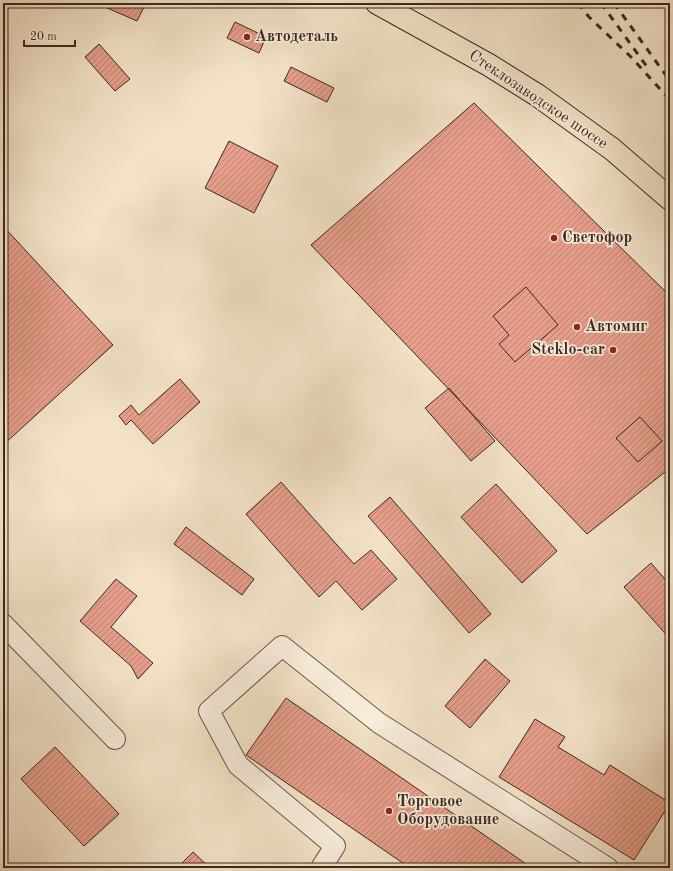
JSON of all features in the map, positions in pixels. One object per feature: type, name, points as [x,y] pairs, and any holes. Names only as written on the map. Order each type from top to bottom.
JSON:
[{"type":"main road","name":"Стеклозаводское шоссе","points":[[377,3],[489,65],[537,95],[612,149],[670,199]]},
{"type":"lane","points":[[3,624],[115,739]]},
{"type":"lane","points":[[321,868],[335,846],[238,765],[208,711],[282,646],[379,724],[608,868]]},
{"type":"building","points":[[107,3],[146,3],[137,21],[105,7]]},
{"type":"building","name":"Автодеталь","points":[[235,22],[266,37],[259,53],[227,38]]},
{"type":"building","points":[[99,44],[130,79],[115,91],[85,57]]},
{"type":"building","points":[[291,67],[334,88],[327,102],[284,81]]},
{"type":"building","points":[[474,103],[670,296],[670,468],[587,534],[311,245]]},
{"type":"building","points":[[229,141],[278,166],[254,213],[205,188]]},
{"type":"building","points":[[3,226],[113,345],[3,445]]},
{"type":"building","points":[[526,287],[558,325],[515,362],[499,344],[509,335],[493,316]]},
{"type":"building","points":[[180,379],[200,402],[153,444],[131,420],[126,425],[119,416],[131,405],[139,415]]},
{"type":"building","points":[[449,388],[495,441],[471,461],[425,408]]},
{"type":"building","points":[[640,417],[662,441],[638,462],[616,438]]},
{"type":"building","points":[[281,482],[354,564],[371,550],[397,579],[362,610],[336,581],[319,597],[246,514]]},
{"type":"building","points":[[496,484],[557,551],[522,583],[461,517]]},
{"type":"building","points":[[390,497],[491,614],[469,633],[368,516]]},
{"type":"building","points":[[186,527],[254,579],[242,595],[174,544]]},
{"type":"building","points":[[651,563],[670,585],[670,639],[624,587]]},
{"type":"building","points":[[116,579],[137,596],[111,627],[153,663],[138,679],[131,666],[80,621]]},
{"type":"building","points":[[485,659],[510,681],[470,728],[445,706]]},
{"type":"building","name":"Торговое Оборудование","points":[[286,698],[532,868],[410,868],[246,755]]},
{"type":"building","points":[[535,719],[565,737],[558,747],[604,775],[610,765],[670,803],[634,860],[499,777]]},
{"type":"building","points":[[55,747],[119,814],[84,846],[21,779]]},
{"type":"building","points":[[193,852],[210,868],[177,868]]},
{"type":"railway","points":[[578,3],[589,17],[631,57],[670,100]]},
{"type":"railway","points":[[601,3],[650,71]]},
{"type":"railway","points":[[614,3],[670,81]]},
{"type":"place","name":"Автодеталь","points":[[247,37]]},
{"type":"place","name":"Светофор","points":[[554,238]]},
{"type":"place","name":"Автомиг","points":[[577,327]]},
{"type":"place","name":"Steklo-car","points":[[613,350]]},
{"type":"place","name":"Торговое Оборудование","points":[[389,811]]}]
